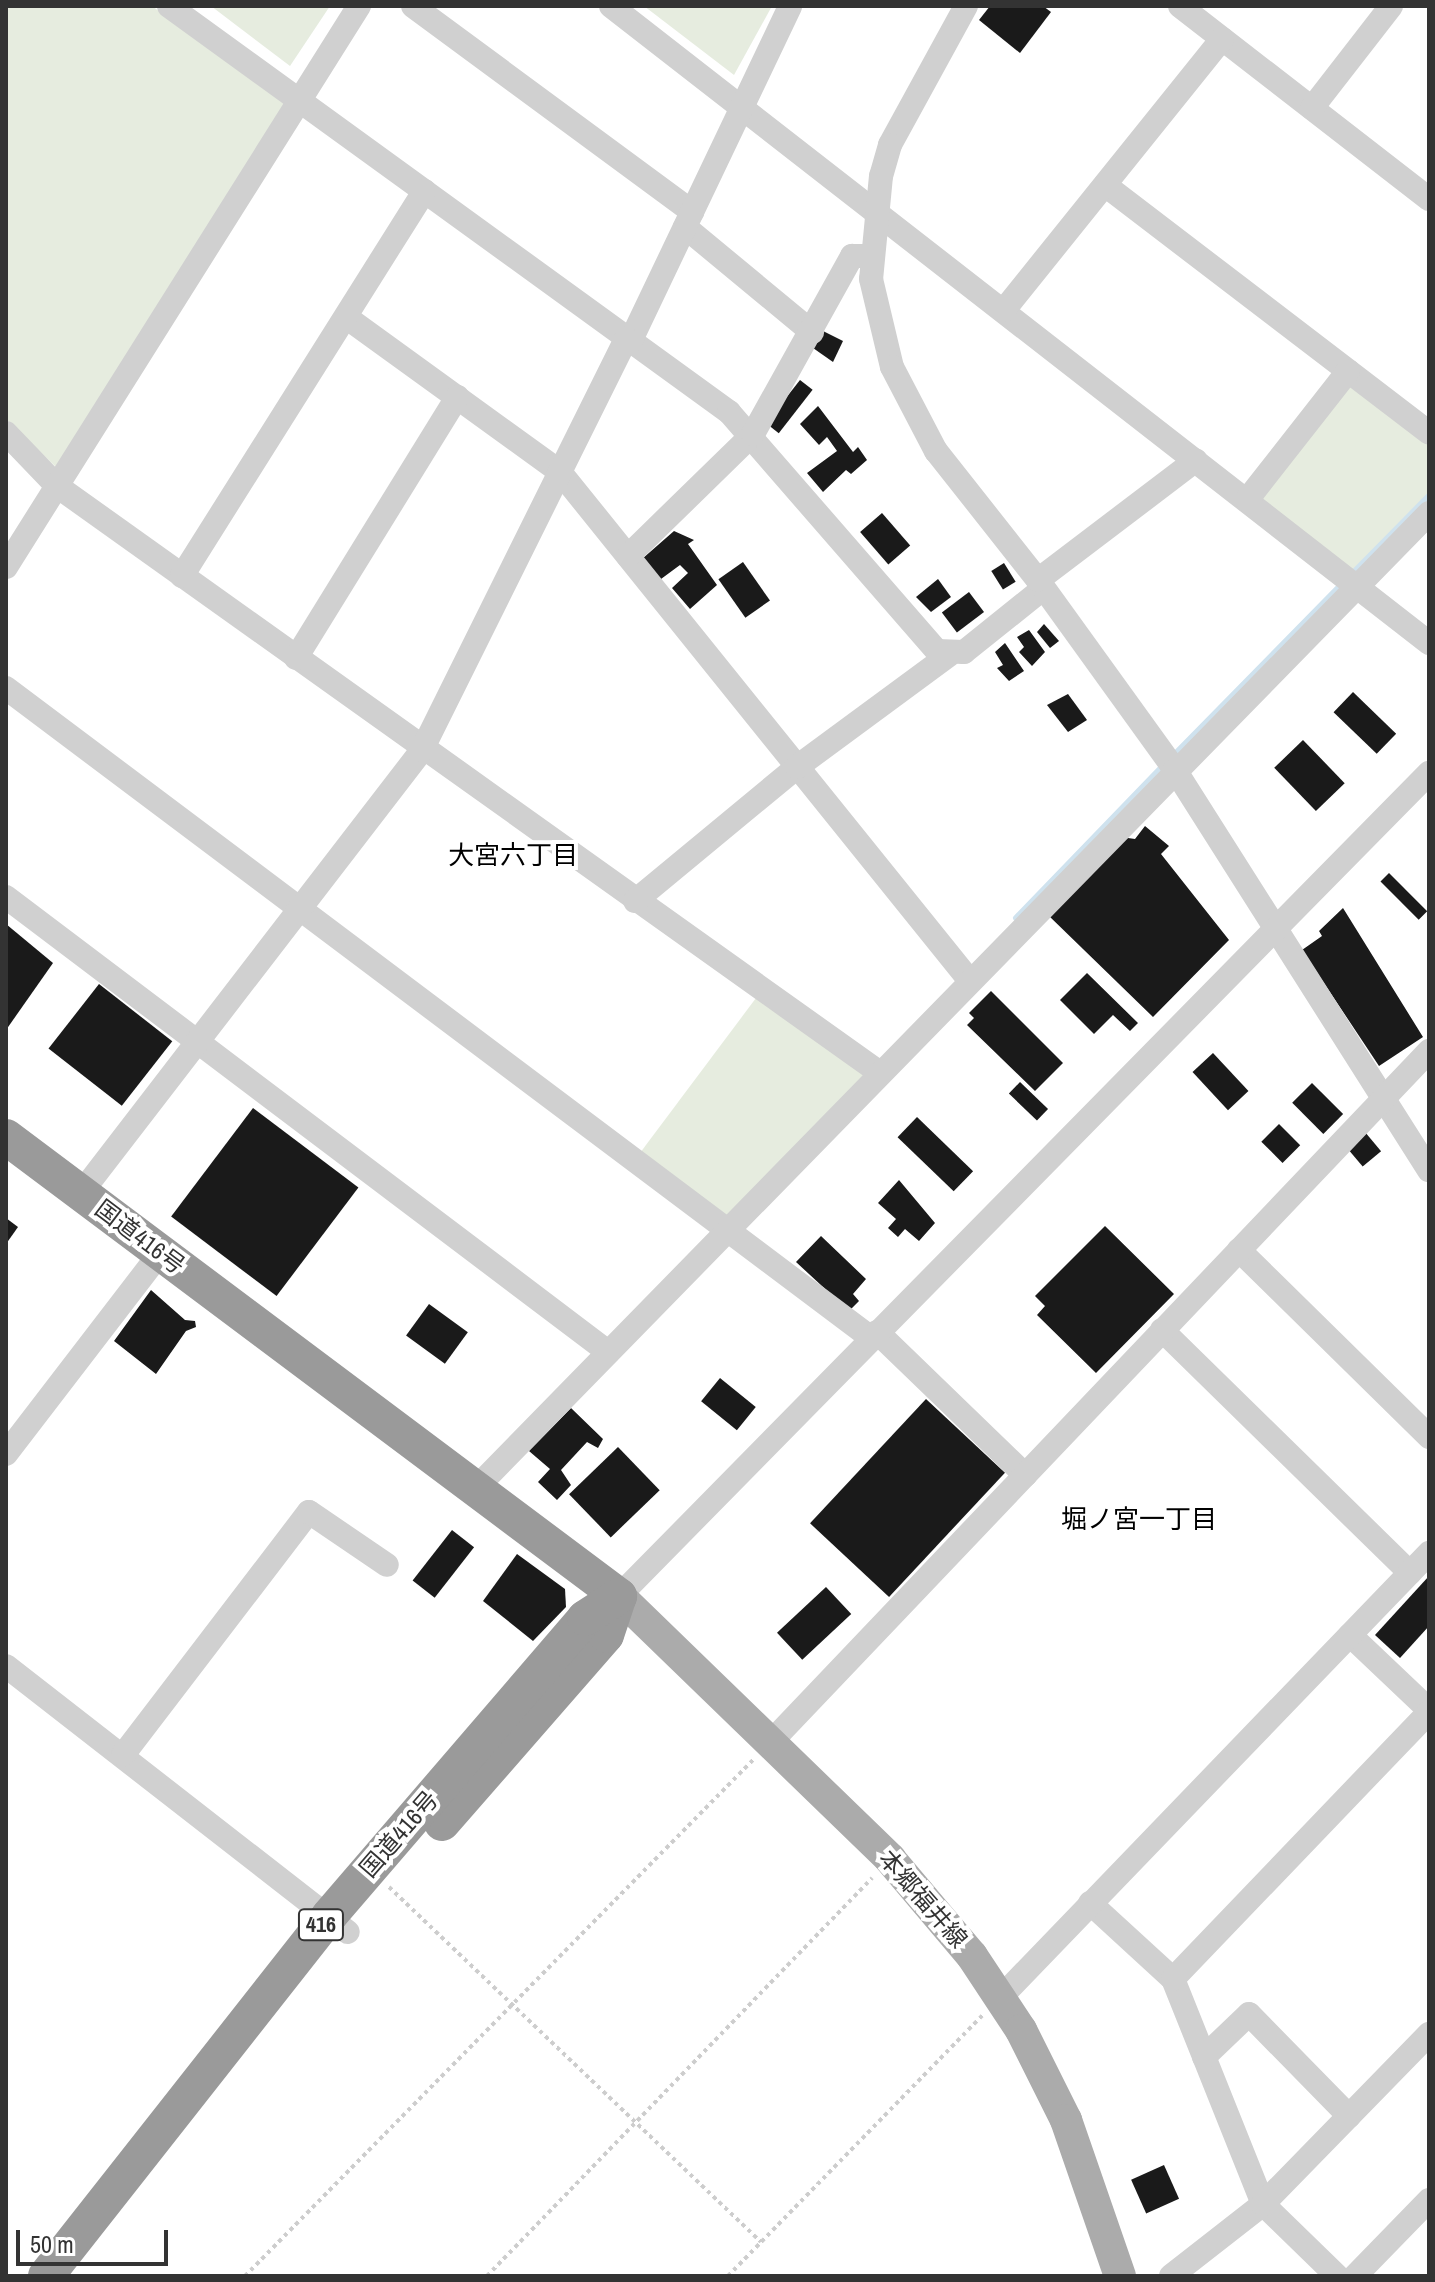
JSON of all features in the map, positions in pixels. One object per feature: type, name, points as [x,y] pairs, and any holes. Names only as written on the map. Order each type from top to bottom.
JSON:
[{"type":"highway","name":"国道416号","points":[[6,1137],[619,1596]]},
{"type":"highway","name":"国道416号","points":[[78,2276],[338,1924],[387,1885],[606,1635],[619,1596]]},
{"type":"highway","name":"国道416号","points":[[46,2276],[338,1924],[585,1618],[619,1596]]},
{"type":"main road","name":"本郷福井線","points":[[619,1596],[890,1859],[1001,1997],[1066,2120],[1120,2276]]},
{"type":"street","points":[[169,6],[753,434],[937,651],[949,655]]},
{"type":"street","points":[[6,567],[359,6]]},
{"type":"street","points":[[413,6],[688,220],[812,332]]},
{"type":"street","points":[[611,6],[1429,643]]},
{"type":"street","points":[[81,1193],[422,750],[688,220],[790,6]]},
{"type":"street","points":[[966,6],[890,145],[875,209],[870,256],[877,320],[912,412],[936,451],[1041,584],[1175,770],[1429,1170]]},
{"type":"street","points":[[1180,6],[1429,199]]},
{"type":"street","points":[[1312,108],[1391,6]]},
{"type":"street","points":[[1004,310],[1222,39]]},
{"type":"street","points":[[1105,185],[1429,433]]},
{"type":"street","points":[[182,576],[424,191]]},
{"type":"street","points":[[628,556],[753,434],[852,256],[870,256]]},
{"type":"street","points":[[346,317],[560,472],[970,981]]},
{"type":"street","points":[[1247,500],[1348,371]]},
{"type":"street","points":[[296,658],[457,397]]},
{"type":"street","points":[[6,433],[57,486],[422,750],[880,1073]]},
{"type":"street","points":[[635,901],[797,767],[949,655],[964,652],[1041,584],[1196,460]]},
{"type":"street","points":[[477,1487],[1429,513]]},
{"type":"street","points":[[6,688],[727,1231],[874,1335],[1025,1475]]},
{"type":"street","points":[[619,1596],[1429,773]]},
{"type":"street","points":[[6,897],[608,1352]]},
{"type":"street","points":[[770,1743],[1429,1051]]},
{"type":"street","points":[[1239,1250],[1429,1437]]},
{"type":"street","points":[[6,1454],[160,1253]]},
{"type":"street","points":[[1162,1330],[1410,1573]]},
{"type":"street","points":[[123,1755],[309,1512],[387,1565]]},
{"type":"street","points":[[1001,1997],[1429,1553]]},
{"type":"street","points":[[1173,1979],[1429,1711],[1350,1635]]},
{"type":"street","points":[[6,1666],[338,1924]]},
{"type":"street","points":[[1090,1903],[1173,1979],[1263,2204],[1337,2276]]},
{"type":"street","points":[[1204,2057],[1249,2014],[1349,2116]]},
{"type":"street","points":[[1171,2276],[1263,2204],[1429,2034]]},
{"type":"street","points":[[1355,2276],[1429,2200]]},
{"type":"path","points":[[245,2276],[512,2000],[770,1743]]},
{"type":"path","points":[[487,2276],[890,1859]]},
{"type":"path","points":[[387,1885],[512,2000],[761,2242]]},
{"type":"path","points":[[728,2276],[1001,1997]]},
{"type":"shaded area","points":[[6,6],[152,6],[287,105],[57,468],[6,419]]},
{"type":"shaded area","points":[[211,6],[330,6],[290,66]]},
{"type":"shaded area","points":[[644,6],[772,6],[734,75]]},
{"type":"shaded area","points":[[1348,371],[1429,438],[1429,496],[1353,573],[1253,492]]},
{"type":"shaded area","points":[[762,990],[880,1073],[727,1231],[634,1161]]},
{"type":"building","points":[[990,6],[1043,6],[1051,12],[1020,53],[979,20]]},
{"type":"building","points":[[821,330],[843,341],[833,362],[813,348]]},
{"type":"building","points":[[800,380],[813,390],[779,433],[766,423]]},
{"type":"building","points":[[818,406],[853,452],[858,447],[867,460],[851,474],[846,470],[823,492],[807,473],[837,451],[827,437],[819,445],[800,424]]},
{"type":"building","points":[[882,513],[910,545],[888,564],[860,532]]},
{"type":"building","points":[[674,531],[694,540],[688,544],[717,585],[690,609],[672,588],[688,573],[680,565],[661,579],[642,559]]},
{"type":"building","points":[[743,562],[770,601],[745,618],[718,579]]},
{"type":"building","points":[[1004,563],[1016,582],[1003,590],[991,571]]},
{"type":"building","points":[[938,579],[951,597],[931,612],[916,597]]},
{"type":"building","points":[[969,592],[984,612],[957,632],[942,612]]},
{"type":"building","points":[[1044,624],[1059,641],[1050,648],[1037,632]]},
{"type":"building","points":[[1029,630],[1045,652],[1032,666],[1019,652],[1024,647],[1017,637]]},
{"type":"building","points":[[1005,643],[1024,671],[1009,681],[997,668],[1003,665],[995,652]]},
{"type":"building","points":[[1353,692],[1396,734],[1377,754],[1334,712]]},
{"type":"building","points":[[1068,694],[1087,720],[1068,732],[1047,705]]},
{"type":"building","points":[[1303,740],[1345,783],[1316,811],[1274,768]]},
{"type":"building","points":[[1145,826],[1169,846],[1161,854],[1229,940],[1153,1017],[1048,915],[1121,837],[1135,839]]},
{"type":"building","points":[[1389,873],[1427,911],[1419,920],[1381,881]]},
{"type":"building","points":[[1343,908],[1423,1037],[1379,1066],[1302,950],[1322,936],[1319,931]]},
{"type":"building","points":[[6,924],[53,963],[6,1030]]},
{"type":"building","points":[[1087,973],[1138,1023],[1130,1031],[1113,1015],[1094,1034],[1060,1000]]},
{"type":"building","points":[[99,984],[172,1041],[122,1106],[49,1049]]},
{"type":"building","points":[[991,991],[1063,1063],[1035,1091],[967,1025],[974,1018],[969,1013]]},
{"type":"building","points":[[1213,1053],[1248,1091],[1228,1110],[1193,1072]]},
{"type":"building","points":[[1020,1082],[1048,1109],[1037,1121],[1009,1094]]},
{"type":"building","points":[[1312,1083],[1343,1114],[1323,1134],[1292,1103]]},
{"type":"building","points":[[253,1108],[358,1187],[277,1296],[171,1217]]},
{"type":"building","points":[[917,1117],[973,1171],[954,1191],[898,1137]]},
{"type":"building","points":[[1279,1124],[1300,1145],[1283,1163],[1261,1142]]},
{"type":"building","points":[[1365,1132],[1381,1151],[1363,1167],[1347,1147]]},
{"type":"building","points":[[899,1180],[935,1223],[919,1241],[905,1229],[898,1237],[888,1228],[896,1219],[878,1203]]},
{"type":"building","points":[[6,1218],[18,1227],[6,1244]]},
{"type":"building","points":[[1105,1226],[1174,1294],[1096,1373],[1037,1315],[1045,1306],[1035,1296]]},
{"type":"building","points":[[821,1236],[866,1279],[853,1294],[859,1301],[849,1311],[796,1262]]},
{"type":"building","points":[[151,1290],[185,1320],[195,1321],[196,1327],[186,1331],[156,1374],[114,1341]]},
{"type":"building","points":[[429,1304],[468,1332],[445,1364],[406,1336]]},
{"type":"building","points":[[720,1378],[756,1407],[737,1430],[701,1401]]},
{"type":"building","points":[[926,1399],[1005,1473],[889,1597],[810,1523]]},
{"type":"building","points":[[571,1408],[603,1439],[598,1448],[587,1442],[561,1470],[571,1485],[557,1500],[538,1482],[550,1469],[529,1451]]},
{"type":"building","points":[[618,1447],[660,1490],[611,1537],[569,1494]]},
{"type":"building","points":[[452,1530],[474,1547],[435,1598],[413,1580]]},
{"type":"building","points":[[517,1554],[565,1589],[566,1607],[533,1641],[483,1601]]},
{"type":"building","points":[[1429,1576],[1429,1626],[1400,1658],[1375,1635]]},
{"type":"building","points":[[826,1587],[851,1614],[802,1660],[777,1633]]},
{"type":"building","points":[[1164,2165],[1179,2199],[1146,2213],[1131,2180]]},
{"type":"waterway","points":[[1351,575],[1429,496]]},
{"type":"waterway","points":[[1172,757],[1343,583]]},
{"type":"waterway","points":[[1016,918],[1164,765]]},
{"type":"district","name":"大宮六丁目","points":[[513,855]]},
{"type":"district","name":"堀ノ宮一丁目","points":[[1139,1519]]}]
